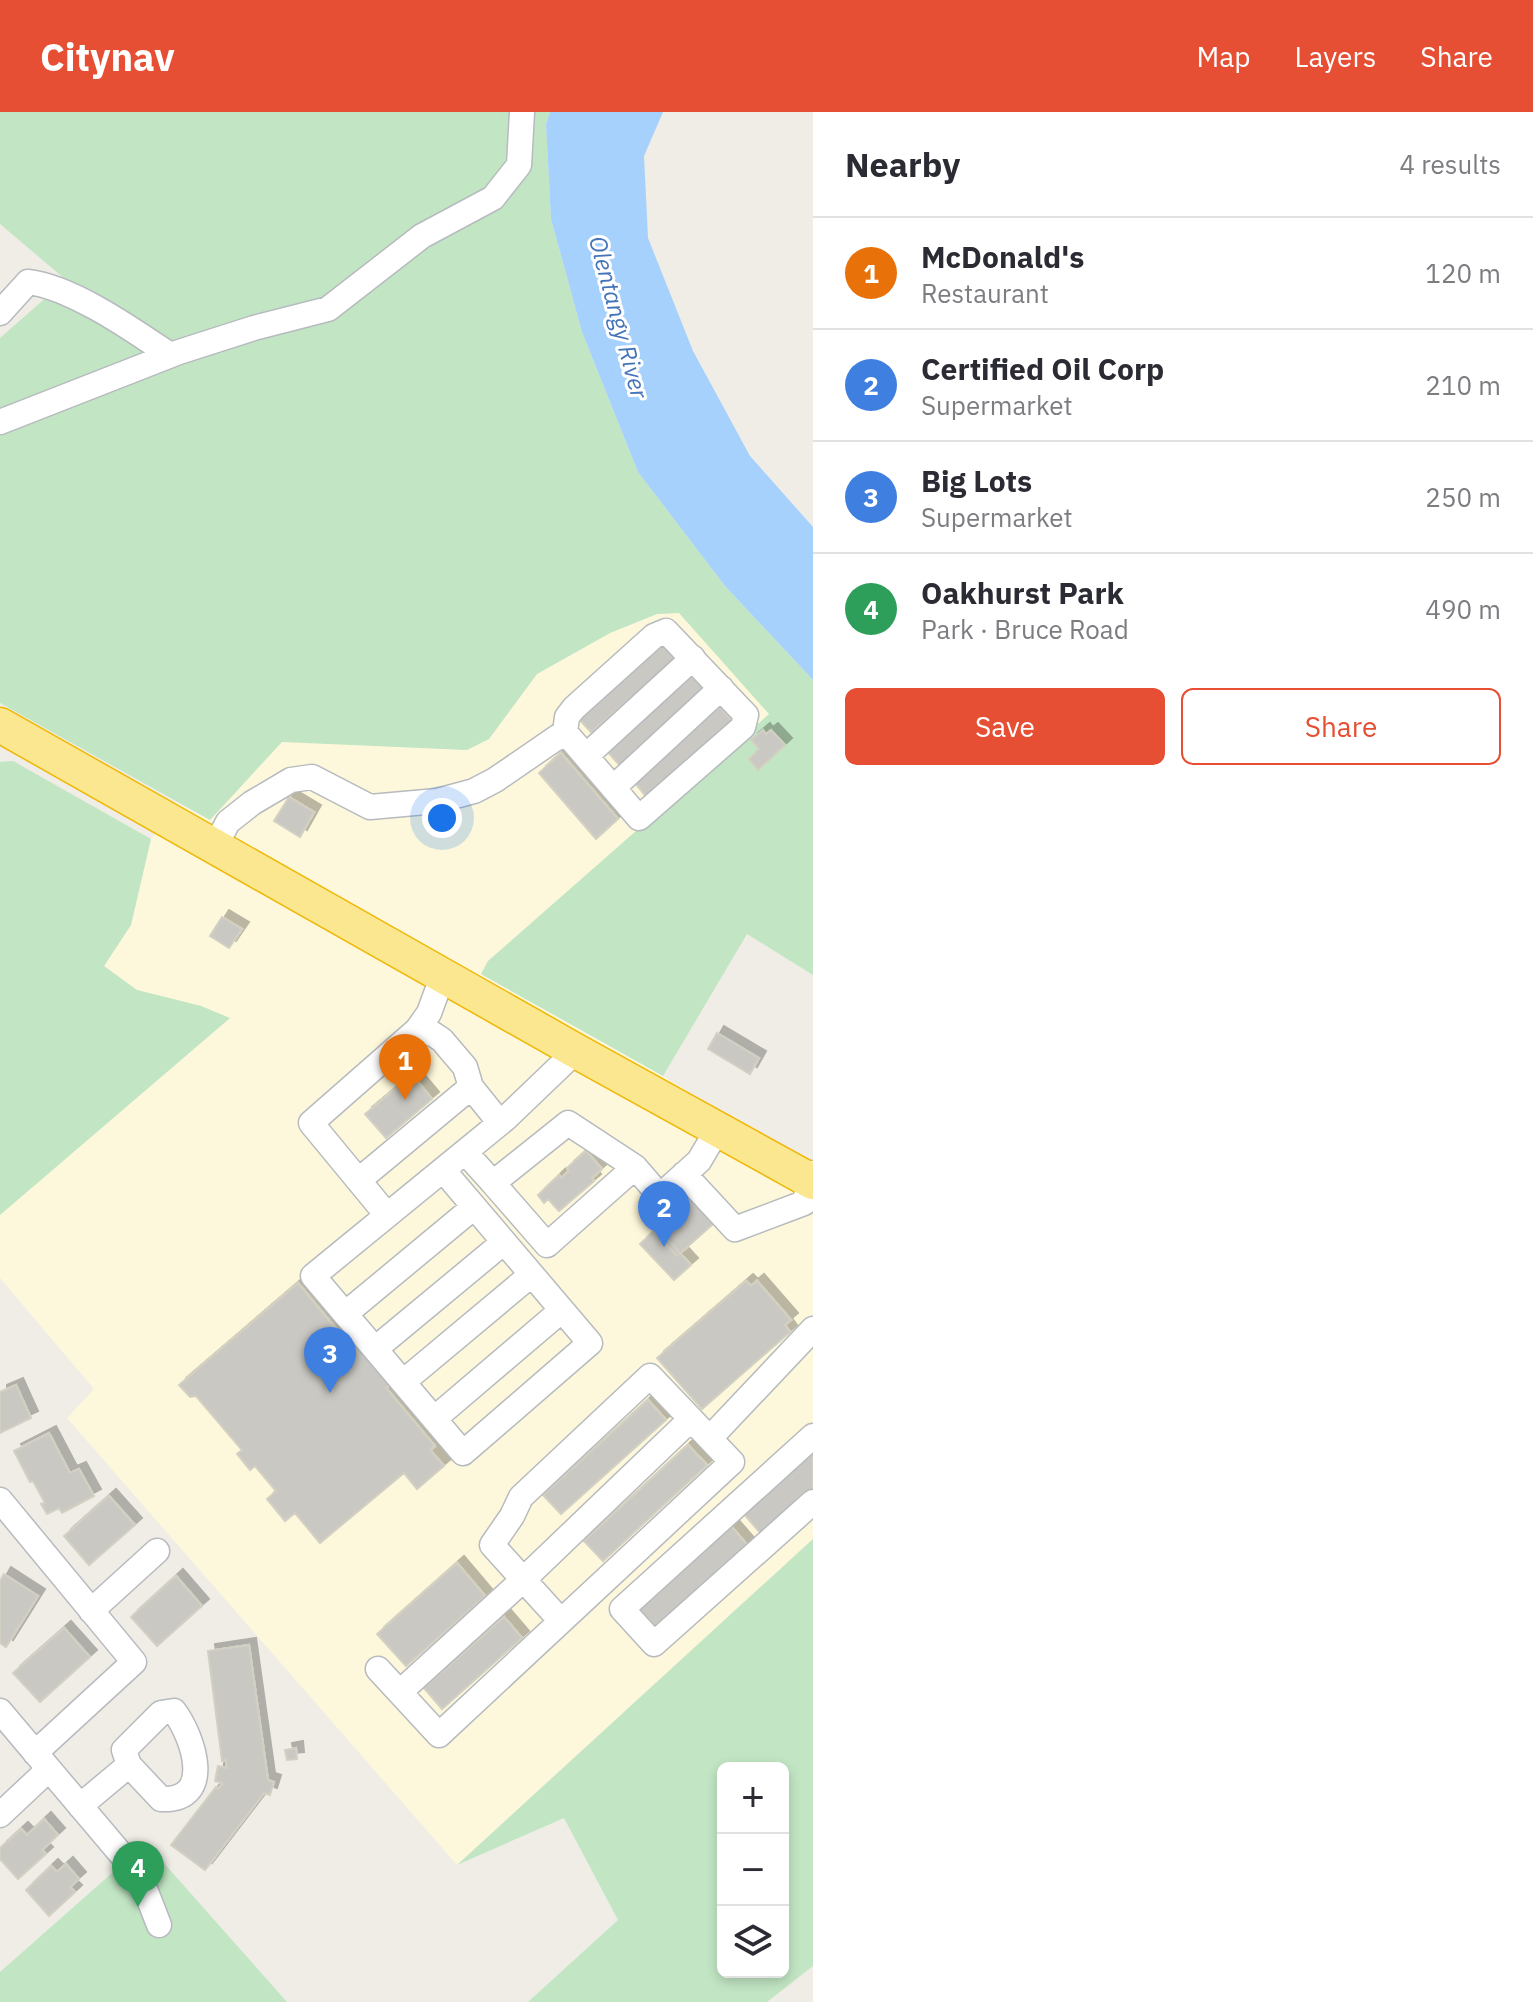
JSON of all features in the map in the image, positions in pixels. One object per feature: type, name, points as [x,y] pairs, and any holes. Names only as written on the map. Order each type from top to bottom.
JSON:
[{"type":"highway","points":[[2,729],[576,1051],[812,1179]]},
{"type":"street","points":[[0,422],[170,355],[254,328],[328,309],[422,236],[493,198],[519,165],[522,112]]},
{"type":"street","points":[[0,313],[28,282],[42,283],[115,318],[170,355]]},
{"type":"street","points":[[215,846],[228,822],[252,803],[291,780],[312,777],[370,807],[437,801],[474,791],[565,732],[567,717],[574,708],[661,632],[666,631],[746,715],[743,727],[639,818],[565,732]]},
{"type":"street","points":[[586,756],[693,658]]},
{"type":"street","points":[[613,788],[721,688]]},
{"type":"street","points":[[387,1215],[311,1123],[417,1030],[429,1013],[443,975]]},
{"type":"street","points":[[417,1030],[442,1040],[465,1067],[471,1087],[500,1123]]},
{"type":"street","points":[[443,1170],[590,1343],[463,1453],[313,1276],[500,1123],[576,1051]]},
{"type":"street","points":[[359,1180],[471,1087]]},
{"type":"street","points":[[493,1183],[568,1123],[635,1167],[660,1196],[699,1161],[718,1129]]},
{"type":"street","points":[[465,1152],[547,1245],[635,1167]]},
{"type":"street","points":[[684,1174],[735,1229],[804,1203],[812,1179]]},
{"type":"street","points":[[345,1314],[474,1207]]},
{"type":"street","points":[[375,1349],[504,1242]]},
{"type":"street","points":[[403,1382],[531,1275]]},
{"type":"street","points":[[434,1419],[562,1310]]},
{"type":"street","points":[[710,1438],[813,1329]]},
{"type":"street","points":[[378,1669],[439,1735],[732,1462],[650,1376],[521,1497],[492,1545],[561,1621]]},
{"type":"street","points":[[400,1692],[523,1580],[691,1419]]},
{"type":"street","points":[[813,1436],[622,1609],[654,1644],[813,1502]]},
{"type":"street","points":[[0,1500],[134,1662],[42,1761],[0,1815]]},
{"type":"street","points":[[91,1611],[157,1551]]},
{"type":"street","points":[[0,1711],[138,1876],[159,1925]]},
{"type":"street","points":[[80,1806],[129,1765]]},
{"type":"shaded area","points":[[679,613],[770,714],[488,961],[481,974],[663,1076],[813,1168],[813,1539],[457,1865],[67,1418],[94,1389],[0,1278],[0,1215],[229,1019],[201,1006],[136,990],[104,966],[131,925],[151,839],[175,802],[210,820],[282,741],[467,750],[489,739],[537,674],[610,633],[657,614]]},
{"type":"green space","points":[[0,112],[550,112],[546,124],[551,219],[582,332],[638,472],[725,586],[813,680],[813,975],[747,934],[663,1076],[481,974],[488,961],[769,714],[679,613],[657,614],[610,633],[537,674],[489,739],[467,750],[282,742],[210,820],[0,703],[0,338],[66,280],[0,224]]},
{"type":"green space","points":[[13,761],[151,839],[131,925],[104,966],[137,990],[201,1006],[230,1018],[0,1215],[0,762]]},
{"type":"green space","points":[[813,1539],[813,1966],[767,2002],[528,2002],[618,1920],[564,1818],[457,1865]]},
{"type":"green space","points":[[146,1843],[287,2002],[0,2002],[0,1972]]},
{"type":"water","name":"Olentangy River","points":[[550,112],[663,112],[644,156],[648,238],[693,351],[750,456],[813,527],[813,680],[725,586],[638,472],[582,332],[551,219],[546,124]]},
{"type":"building","points":[[663,640],[678,657],[591,732],[576,716]]},
{"type":"building","points":[[693,676],[708,693],[622,768],[607,751]]},
{"type":"building","points":[[720,707],[735,724],[649,800],[635,783]]},
{"type":"building","points":[[763,730],[766,734],[771,730],[785,745],[758,770],[749,759],[759,749],[751,740]]},
{"type":"building","points":[[561,753],[618,819],[596,839],[539,773]]},
{"type":"building","points":[[289,797],[314,812],[300,837],[274,821]]},
{"type":"building","points":[[222,917],[242,929],[229,948],[210,936]]},
{"type":"building","points":[[717,1033],[759,1058],[750,1074],[708,1049]]},
{"type":"building","points":[[412,1075],[432,1099],[386,1138],[365,1114]]},
{"type":"building","points":[[586,1151],[602,1169],[592,1178],[594,1181],[559,1211],[548,1199],[544,1203],[538,1195],[559,1175],[561,1178],[569,1171],[567,1168]]},
{"type":"building","points":[[699,1192],[721,1217],[677,1256],[655,1232]]},
{"type":"building","points":[[657,1228],[691,1265],[674,1280],[640,1244]]},
{"type":"building","points":[[746,1281],[751,1286],[757,1281],[791,1320],[785,1325],[790,1332],[702,1409],[657,1358]]},
{"type":"building","points":[[298,1283],[347,1342],[352,1338],[391,1384],[386,1388],[435,1446],[430,1450],[444,1466],[417,1489],[404,1473],[320,1543],[295,1513],[285,1521],[267,1499],[276,1491],[255,1466],[250,1470],[237,1454],[242,1450],[196,1396],[190,1397],[179,1385]]},
{"type":"building","points":[[16,1385],[31,1418],[0,1433],[0,1392]]},
{"type":"building","points":[[648,1400],[666,1420],[561,1514],[543,1495]]},
{"type":"building","points":[[49,1433],[70,1473],[79,1469],[94,1496],[62,1513],[59,1508],[47,1514],[41,1504],[45,1503],[14,1451]]},
{"type":"building","points":[[688,1445],[707,1465],[603,1561],[584,1541]]},
{"type":"building","points":[[813,1452],[813,1490],[762,1535],[744,1514]]},
{"type":"building","points":[[109,1496],[135,1525],[89,1565],[64,1536]]},
{"type":"building","points":[[730,1525],[749,1547],[655,1633],[635,1612]]},
{"type":"building","points":[[457,1563],[485,1596],[406,1666],[377,1634]]},
{"type":"building","points":[[4,1574],[38,1596],[6,1647],[0,1643],[0,1581]]},
{"type":"building","points":[[176,1576],[202,1606],[157,1646],[131,1617]]},
{"type":"building","points":[[504,1617],[522,1638],[442,1709],[424,1688]]},
{"type":"building","points":[[64,1628],[90,1657],[40,1702],[13,1673]]},
{"type":"building","points":[[249,1645],[268,1780],[274,1782],[270,1795],[264,1793],[205,1870],[171,1845],[216,1787],[218,1789],[223,1783],[215,1781],[218,1766],[227,1768],[226,1760],[222,1761],[208,1651]]},
{"type":"building","points":[[296,1748],[297,1759],[287,1760],[285,1750]]},
{"type":"building","points":[[44,1819],[58,1835],[42,1850],[46,1854],[18,1879],[0,1859],[0,1848],[21,1829],[27,1835]]},
{"type":"building","points":[[66,1864],[79,1879],[70,1887],[75,1892],[49,1916],[26,1890],[51,1866],[57,1872]]},
{"type":"place","name":"McDonald's","points":[[405,1100]]},
{"type":"place","name":"Certified Oil Corp","points":[[664,1247]]},
{"type":"place","name":"Big Lots","points":[[330,1393]]},
{"type":"place","name":"Oakhurst Park","points":[[138,1907]]}]
